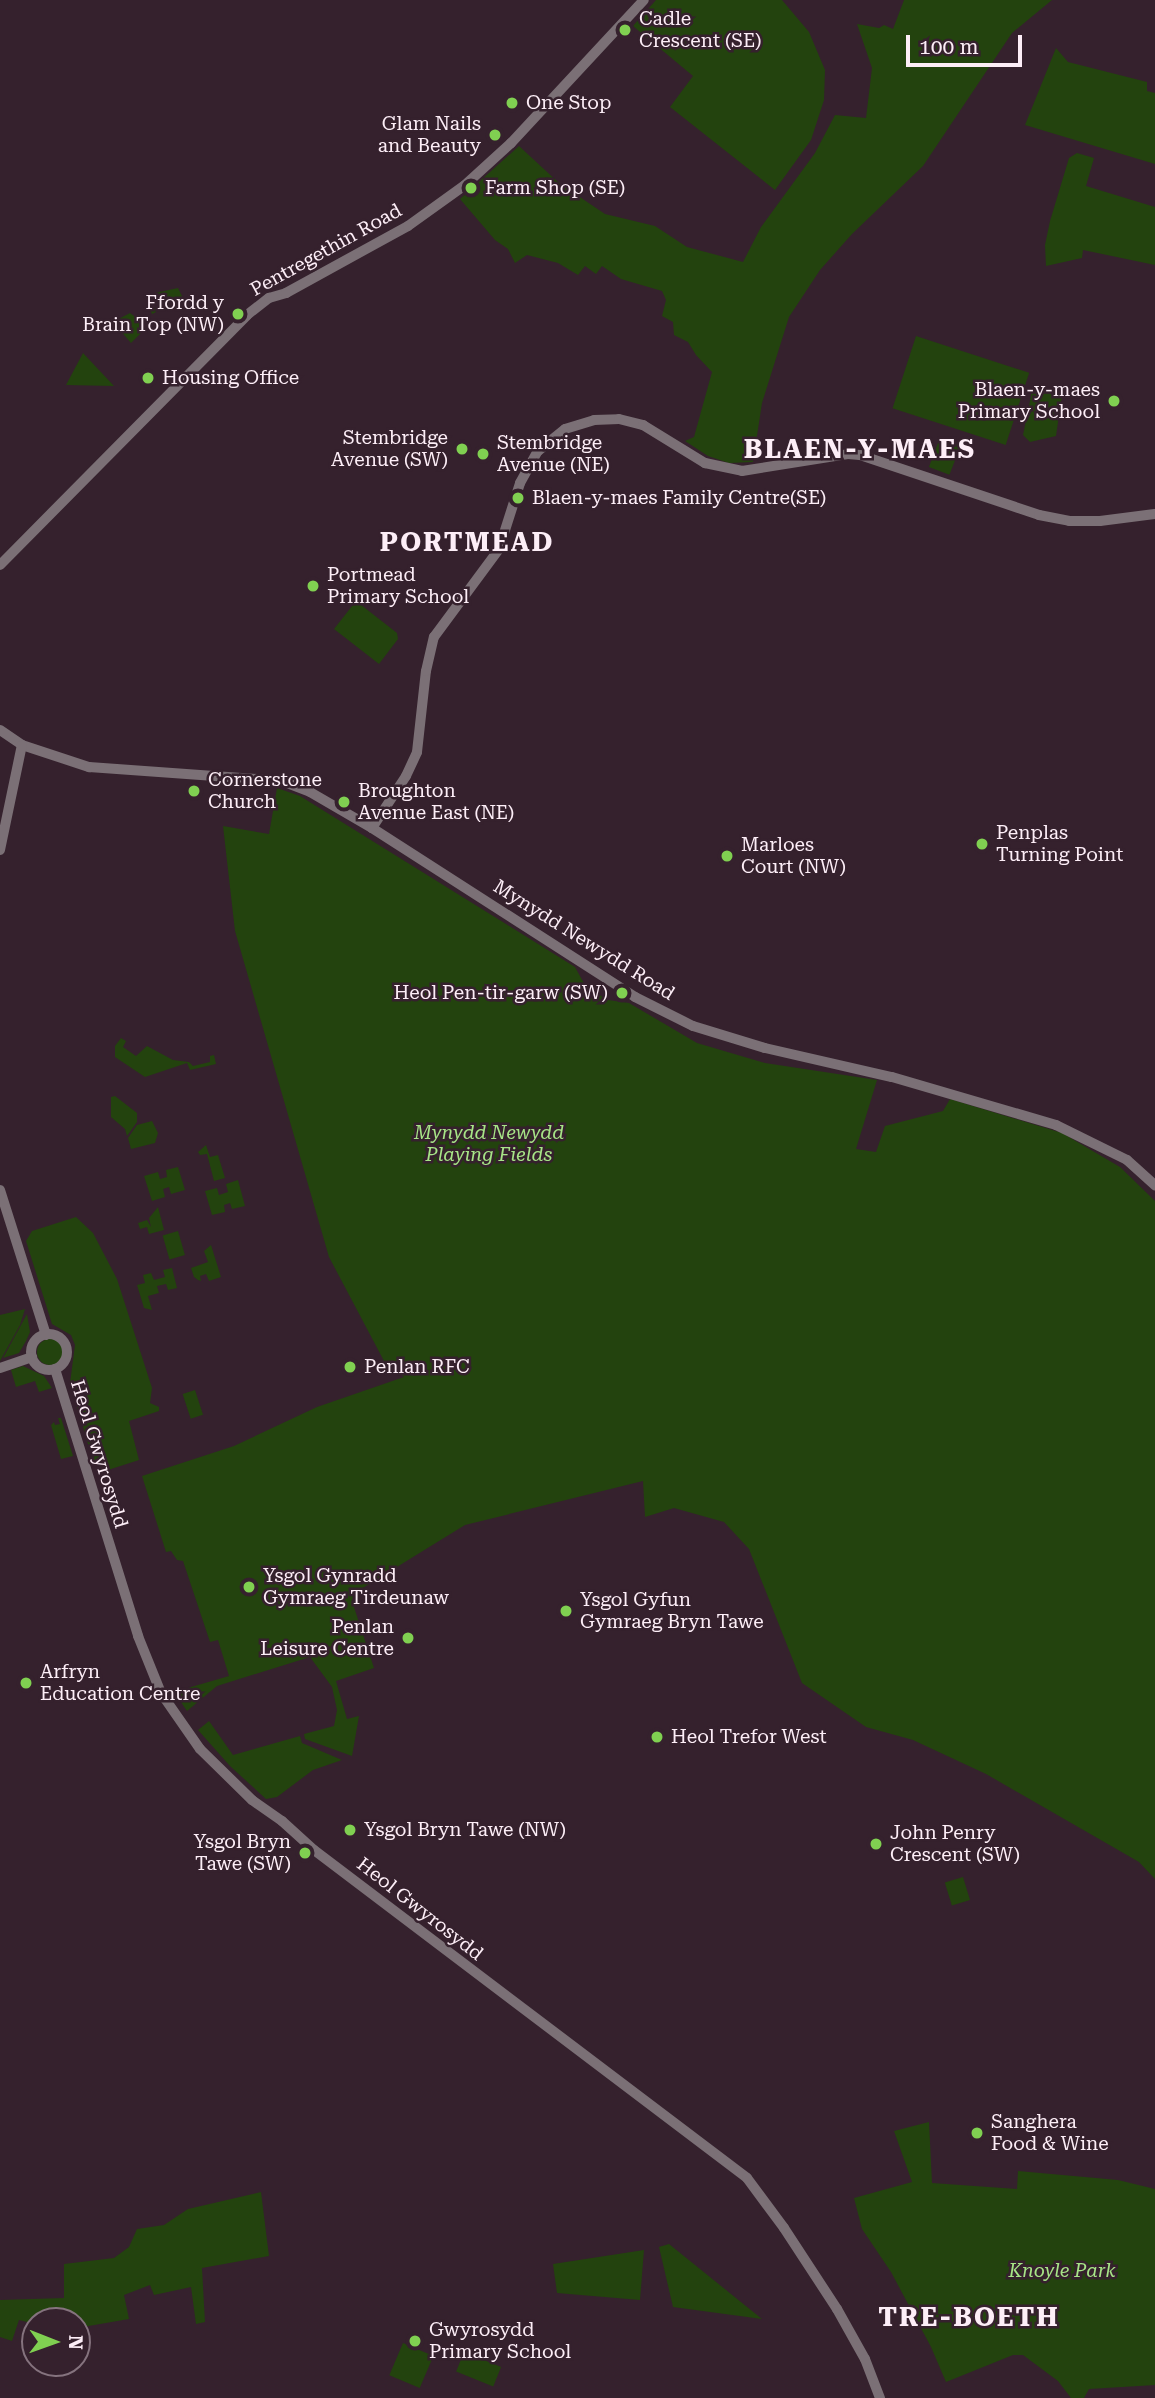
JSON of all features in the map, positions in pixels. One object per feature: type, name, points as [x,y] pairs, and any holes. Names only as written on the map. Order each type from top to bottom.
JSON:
[{"type":"street","name":"Pentregethin Road","points":[[0,565],[247,315],[269,298],[286,293],[408,226],[465,185],[511,143],[643,0]]},
{"type":"street","points":[[372,828],[406,776],[417,752],[426,671],[434,637],[499,550],[520,483],[538,452],[565,429],[594,420],[619,419],[643,425],[705,463],[742,471],[848,453],[1039,515],[1069,521],[1155,514]]},
{"type":"street","name":"Mynydd Newydd Road","points":[[0,730],[22,745],[89,767],[282,781],[310,792],[372,828],[635,997],[693,1026],[765,1048],[892,1077],[1056,1125],[1127,1160],[1155,1185]]},
{"type":"street","points":[[0,850],[22,745]]},
{"type":"street","points":[[0,1190],[46,1335]]},
{"type":"street","points":[[46,1335],[58,1337],[66,1345],[66,1357],[55,1369],[43,1369],[32,1357],[35,1342],[46,1335]]},
{"type":"street","points":[[0,1368],[32,1357]]},
{"type":"street","name":"Heol Gwyrosydd","points":[[55,1369],[138,1636],[161,1693],[200,1749],[252,1800],[282,1821],[314,1850],[747,2178],[791,2237],[837,2309],[865,2359],[880,2398]]},
{"type":"green space","points":[[656,0],[782,0],[809,32],[825,70],[824,100],[811,140],[775,190],[670,107],[693,76],[633,26]]},
{"type":"green space","points":[[904,0],[1052,0],[1012,33],[923,166],[852,234],[820,270],[789,317],[762,403],[753,462],[729,463],[708,456],[685,441],[694,437],[712,372],[688,342],[674,335],[673,322],[662,316],[666,300],[662,291],[621,279],[602,266],[596,274],[585,266],[578,275],[558,263],[527,255],[515,263],[508,249],[495,240],[460,199],[519,146],[559,183],[605,214],[655,226],[687,247],[743,262],[761,227],[815,153],[835,115],[866,118],[872,68],[857,24],[879,28],[884,25],[893,29]]},
{"type":"green space","points":[[1056,48],[1068,62],[1147,82],[1147,91],[1155,93],[1155,164],[1025,125]]},
{"type":"green space","points":[[1077,153],[1094,158],[1086,186],[1155,207],[1155,265],[1083,250],[1082,258],[1046,266],[1045,245],[1050,221],[1069,158]]},
{"type":"green space","points":[[178,288],[185,302],[175,307],[169,296],[153,304],[156,312],[152,314],[147,302],[150,294]]},
{"type":"green space","points":[[130,313],[138,319],[143,331],[131,343],[113,322]]},
{"type":"green space","points":[[916,336],[1029,373],[1006,445],[893,408]]},
{"type":"green space","points":[[83,353],[114,386],[66,385]]},
{"type":"green space","points":[[1032,391],[1062,395],[1056,436],[1030,442],[1023,435]]},
{"type":"green space","points":[[940,438],[961,446],[949,475],[929,467]]},
{"type":"green space","points":[[356,601],[397,633],[398,639],[379,664],[334,629]]},
{"type":"green space","name":"Mynydd Newydd Playing Fields","points":[[277,788],[300,796],[575,967],[586,987],[608,1000],[629,1003],[697,1043],[765,1063],[877,1080],[856,1149],[876,1152],[885,1126],[943,1111],[950,1099],[1062,1133],[1120,1167],[1155,1201],[1155,1879],[1139,1862],[986,1774],[913,1740],[866,1727],[802,1683],[749,1549],[724,1522],[674,1508],[645,1517],[643,1481],[465,1525],[353,1594],[352,1601],[374,1668],[336,1681],[347,1719],[359,1716],[352,1756],[305,1739],[304,1734],[334,1726],[337,1710],[332,1687],[310,1657],[217,1686],[187,1711],[174,1692],[229,1676],[218,1640],[210,1642],[183,1561],[177,1560],[171,1551],[166,1552],[142,1476],[234,1446],[317,1407],[404,1377],[384,1361],[329,1257],[235,931],[223,826],[269,834]]},
{"type":"green space","points":[[121,1038],[126,1041],[123,1047],[136,1056],[147,1046],[173,1060],[189,1062],[193,1066],[210,1062],[210,1056],[214,1055],[216,1064],[190,1070],[187,1063],[145,1077],[115,1057],[115,1046]]},
{"type":"green space","points":[[115,1096],[137,1113],[137,1122],[127,1136],[125,1129],[111,1117],[111,1097]]},
{"type":"green space","points":[[152,1121],[158,1133],[155,1143],[131,1149],[128,1138],[137,1125]]},
{"type":"green space","points":[[206,1145],[210,1157],[218,1155],[225,1178],[214,1181],[207,1154],[200,1155],[198,1152]]},
{"type":"green space","points":[[178,1167],[185,1190],[171,1194],[169,1187],[163,1189],[165,1197],[152,1201],[144,1176],[158,1172],[160,1179],[167,1177],[166,1170]]},
{"type":"green space","points":[[238,1180],[245,1206],[232,1209],[230,1203],[224,1205],[225,1212],[212,1215],[205,1191],[217,1188],[219,1195],[228,1192],[226,1184]]},
{"type":"green space","points":[[158,1207],[164,1230],[149,1234],[147,1227],[140,1229],[138,1223],[147,1220],[151,1227],[149,1218]]},
{"type":"green space","points":[[76,1217],[93,1233],[117,1279],[152,1388],[150,1403],[159,1407],[159,1411],[129,1421],[139,1460],[108,1470],[94,1464],[70,1383],[75,1345],[71,1335],[52,1324],[26,1241],[32,1231]]},
{"type":"green space","points":[[178,1231],[185,1255],[170,1259],[163,1235]]},
{"type":"green space","points":[[211,1245],[221,1277],[209,1281],[206,1274],[200,1276],[201,1281],[194,1277],[191,1268],[208,1262],[204,1251]]},
{"type":"green space","points":[[172,1268],[177,1288],[168,1290],[166,1284],[157,1286],[159,1293],[148,1296],[152,1310],[144,1308],[137,1285],[145,1283],[143,1275],[151,1273],[154,1280],[165,1277],[163,1270]]},
{"type":"green space","points":[[25,1309],[20,1325],[0,1361],[0,1315]]},
{"type":"green space","points":[[27,1314],[30,1332],[26,1341],[19,1353],[3,1358]]},
{"type":"green space","points":[[50,1339],[59,1343],[63,1352],[59,1361],[50,1365],[41,1361],[37,1352],[41,1343]]},
{"type":"green space","points":[[23,1366],[44,1376],[52,1388],[39,1392],[35,1381],[16,1387],[11,1370]]},
{"type":"green space","points":[[195,1390],[203,1415],[191,1419],[183,1394]]},
{"type":"green space","points":[[58,1418],[61,1418],[73,1456],[61,1459],[51,1425],[54,1422],[55,1425],[60,1424]]},
{"type":"green space","points":[[209,1721],[233,1755],[300,1736],[302,1743],[342,1760],[313,1770],[277,1797],[266,1799],[230,1766],[198,1730]]},
{"type":"green space","points":[[963,1877],[970,1900],[952,1906],[945,1883]]},
{"type":"green space","name":"Knoyle Park","points":[[929,2122],[932,2183],[1017,2189],[1018,2171],[1118,2180],[1155,2189],[1155,2385],[1089,2389],[1084,2398],[1071,2398],[1058,2381],[1023,2355],[1013,2355],[946,2382],[931,2347],[891,2272],[862,2229],[854,2198],[912,2182],[894,2131]]},
{"type":"green space","points":[[261,2192],[269,2256],[202,2268],[205,2322],[196,2324],[191,2287],[154,2295],[150,2285],[124,2295],[129,2319],[91,2326],[91,2307],[21,2307],[21,2320],[12,2341],[0,2337],[0,2300],[64,2298],[64,2264],[114,2258],[129,2247],[137,2229],[164,2225],[188,2209]]},
{"type":"green space","points":[[669,2244],[762,2319],[673,2307],[659,2247]]},
{"type":"green space","points":[[644,2250],[640,2300],[557,2293],[553,2264]]},
{"type":"green space","points":[[403,2343],[433,2356],[420,2388],[389,2375]]},
{"type":"green space","points":[[464,2352],[501,2367],[493,2386],[456,2371]]},
{"type":"place","name":"Cadle Crescent (SE)","points":[[625,30]]},
{"type":"place","name":"One Stop","points":[[512,103]]},
{"type":"place","name":"Glam Nails and Beauty","points":[[495,135]]},
{"type":"place","name":"Farm Shop (SE)","points":[[471,188]]},
{"type":"place","name":"Ffordd y Brain Top (NW)","points":[[238,314]]},
{"type":"place","name":"Housing Office","points":[[148,378]]},
{"type":"place","name":"Blaen-y-maes Primary School","points":[[1114,401]]},
{"type":"place","name":"Stembridge Avenue (SW)","points":[[462,449]]},
{"type":"place","name":"Stembridge Avenue (NE)","points":[[483,454]]},
{"type":"place","name":"Blaen-y-maes Family Centre(SE)","points":[[518,498]]},
{"type":"place","name":"Portmead Primary School","points":[[313,586]]},
{"type":"place","name":"Cornerstone Church","points":[[194,791]]},
{"type":"place","name":"Broughton Avenue East (NE)","points":[[344,802]]},
{"type":"place","name":"Penplas Turning Point","points":[[982,844]]},
{"type":"place","name":"Marloes Court (NW)","points":[[727,856]]},
{"type":"place","name":"Heol Pen-tir-garw (SW)","points":[[622,993]]},
{"type":"place","name":"Penlan RFC","points":[[350,1367]]},
{"type":"place","name":"Ysgol Gynradd Gymraeg Tirdeunaw","points":[[249,1587]]},
{"type":"place","name":"Ysgol Gyfun Gymraeg Bryn Tawe","points":[[566,1611]]},
{"type":"place","name":"Penlan Leisure Centre","points":[[408,1638]]},
{"type":"place","name":"Arfryn Education Centre","points":[[26,1683]]},
{"type":"place","name":"Heol Trefor West","points":[[657,1737]]},
{"type":"place","name":"Ysgol Bryn Tawe (NW)","points":[[350,1830]]},
{"type":"place","name":"John Penry Crescent (SW)","points":[[876,1844]]},
{"type":"place","name":"Ysgol Bryn Tawe (SW)","points":[[305,1853]]},
{"type":"place","name":"Sanghera Food & Wine","points":[[977,2133]]},
{"type":"place","name":"Gwyrosydd Primary School","points":[[415,2341]]},
{"type":"district","name":"BLAEN-Y-MAES","points":[[860,450]]},
{"type":"district","name":"PORTMEAD","points":[[467,543]]},
{"type":"district","name":"TRE-BOETH","points":[[969,2318]]}]
